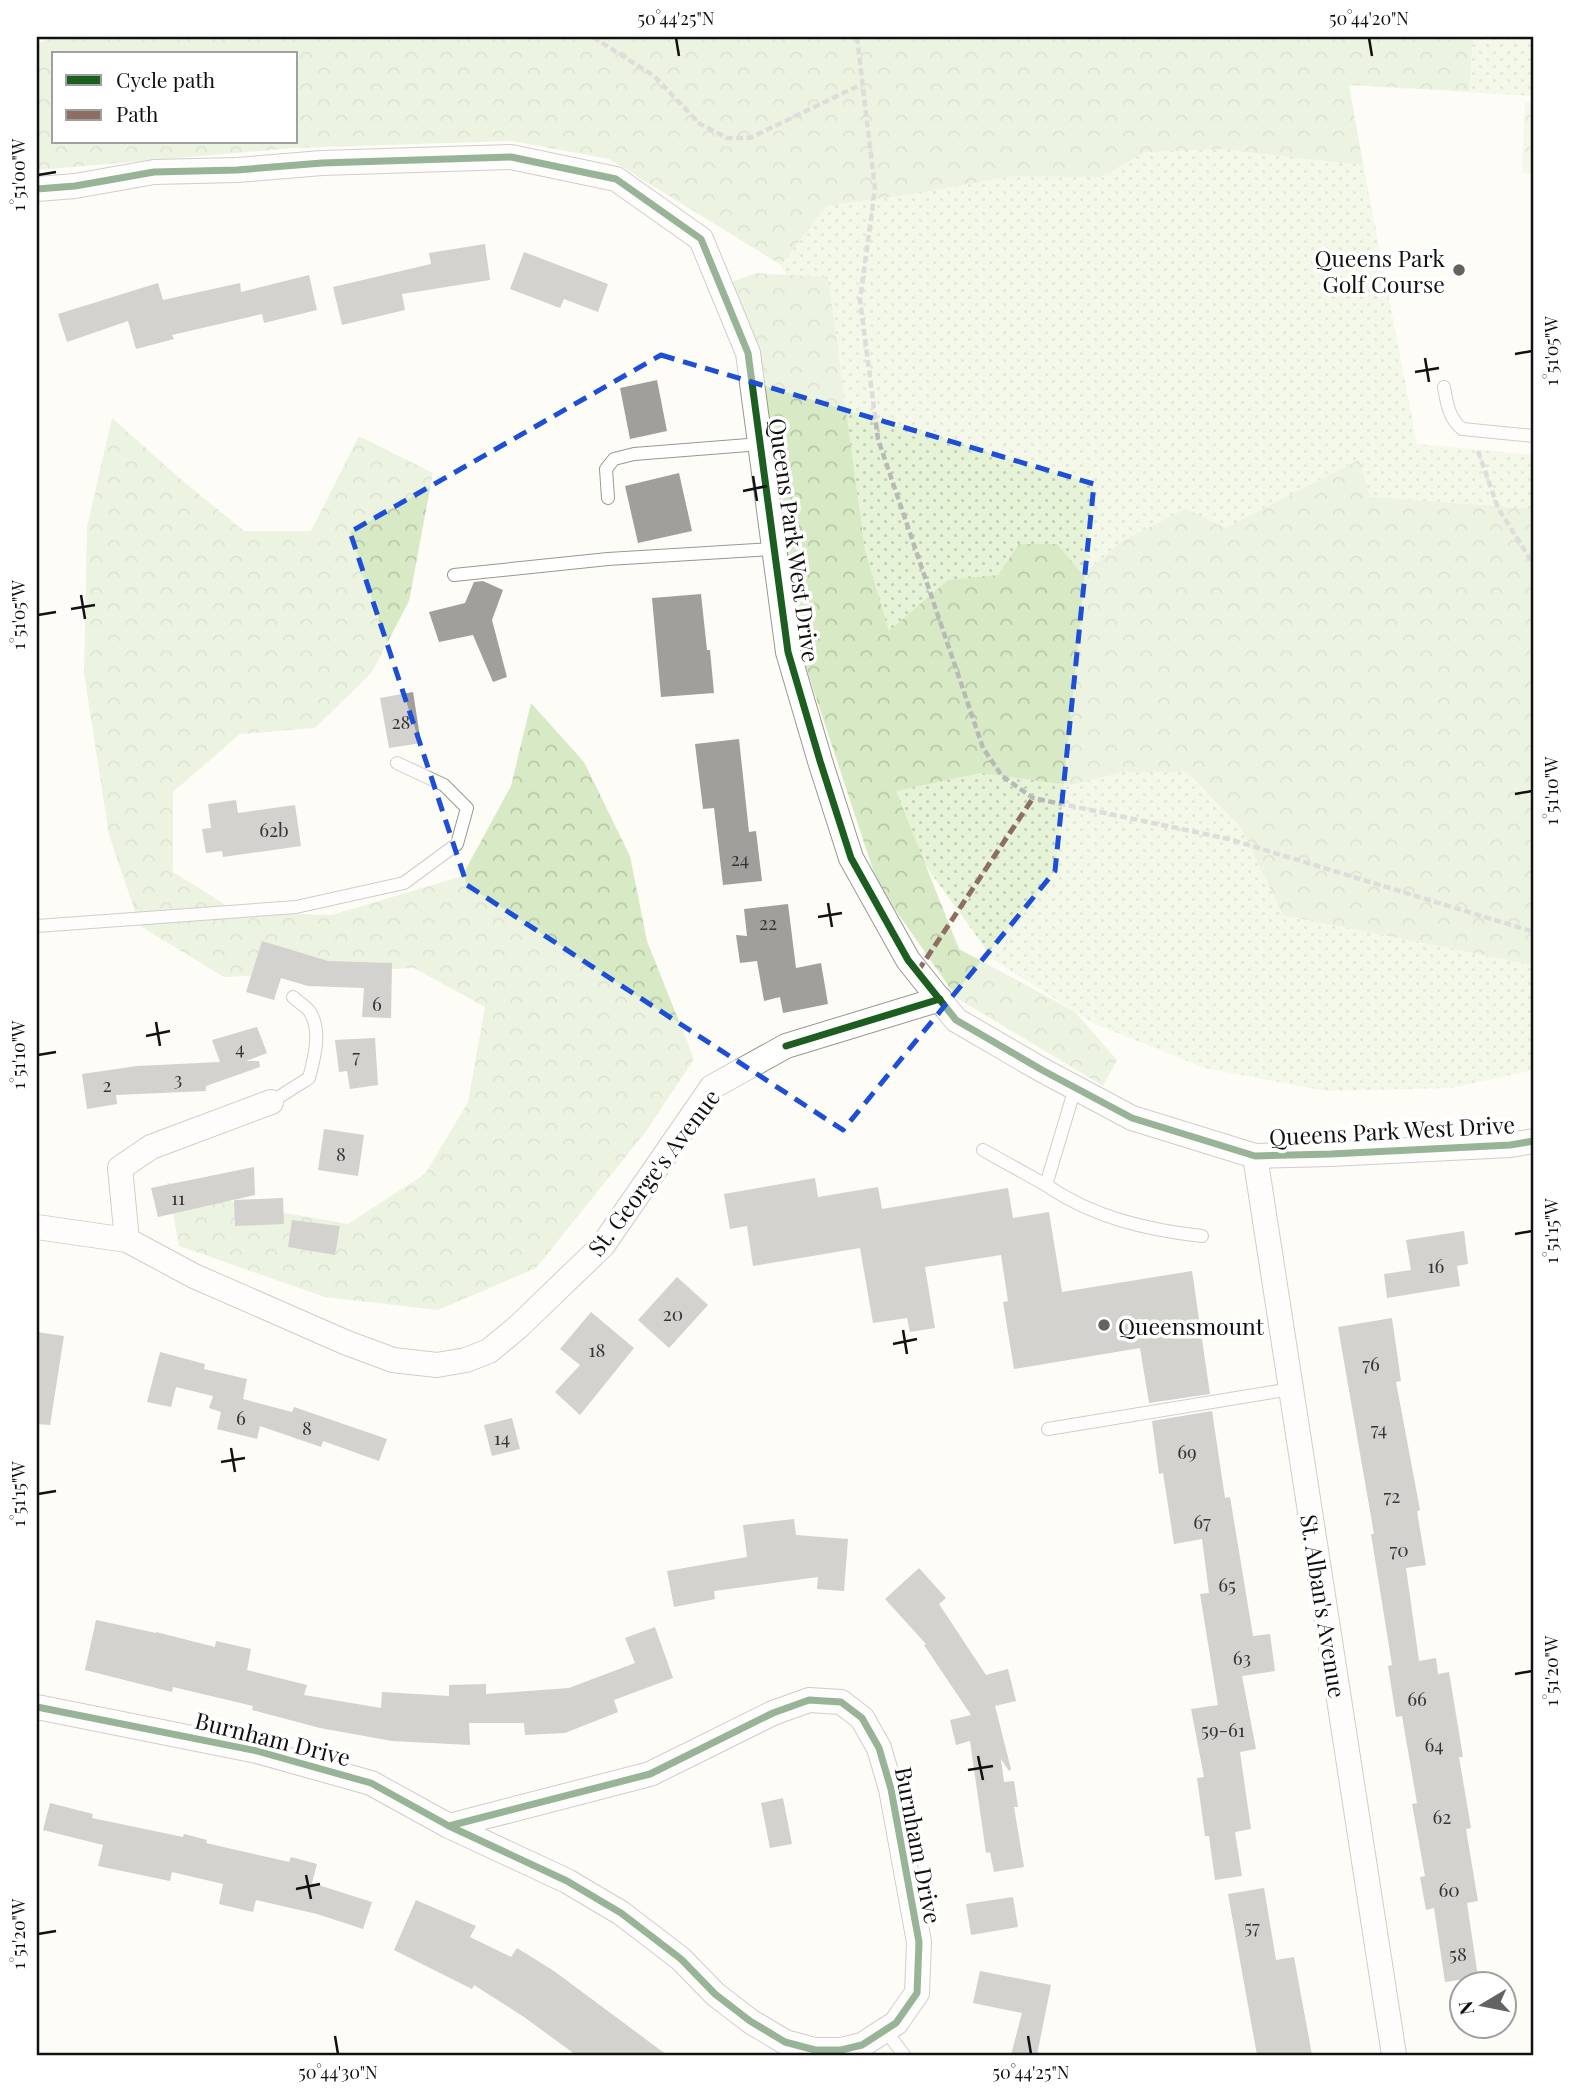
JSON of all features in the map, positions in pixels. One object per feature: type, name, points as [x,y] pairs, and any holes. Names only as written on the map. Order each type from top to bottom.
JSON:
[{"type":"street","name":"Queens Park West Drive","points":[[37,189],[75,186],[154,172],[511,157],[616,179],[701,239],[748,353],[788,652],[851,858],[908,960],[956,1020],[1132,1118],[1255,1156],[1510,1145],[1534,1141]]},
{"type":"street","name":"St. George's Avenue","points":[[37,1227],[127,1240],[194,1276],[347,1343],[393,1360],[437,1365],[466,1360],[489,1350],[519,1327],[603,1245],[712,1087],[786,1046],[940,999]]},
{"type":"street","points":[[127,1240],[120,1168],[151,1147],[271,1102]]},
{"type":"street","name":"St. Alban's Avenue","points":[[1255,1156],[1394,2055]]},
{"type":"street","name":"Burnham Drive","points":[[37,1707],[257,1751],[371,1783],[449,1826],[567,1881],[621,1913],[681,1959],[715,1994],[750,2021],[785,2042],[815,2050],[841,2050],[862,2045],[896,2023],[917,1993],[919,1942],[891,1789],[878,1748],[862,1718],[841,1702],[809,1700],[773,1713],[650,1774],[449,1826]]},
{"type":"lane","points":[[1444,387],[1448,409],[1462,429],[1534,436]]},
{"type":"lane","points":[[608,498],[606,469],[614,459],[634,454],[761,443]]},
{"type":"lane","points":[[454,575],[608,559],[775,549]]},
{"type":"lane","points":[[37,926],[296,907],[404,883],[457,845],[467,808],[444,785],[397,764]]},
{"type":"lane","points":[[271,1102],[309,1078],[316,1054],[310,1012],[293,998]]},
{"type":"lane","points":[[1046,1185],[1075,1088]]},
{"type":"lane","points":[[983,1150],[1081,1206],[1162,1232],[1202,1236]]},
{"type":"lane","points":[[1048,1429],[1291,1389]]},
{"type":"lane","points":[[885,2030],[904,2055]]},
{"type":"path","points":[[593,37],[654,76],[701,124],[727,138],[750,138],[862,84]]},
{"type":"path","points":[[856,37],[875,189],[860,300],[878,439],[983,748],[1002,776],[1033,798],[1229,839],[1534,932]]},
{"type":"path","points":[[1471,430],[1498,508],[1534,565]]},
{"type":"highlighted area","points":[[661,355],[1094,484],[1055,871],[843,1130],[467,885],[350,532]]},
{"type":"green space","points":[[53,37],[1473,37],[1469,91],[1349,85],[1363,165],[1222,149],[1145,152],[1101,177],[1014,176],[826,206],[781,265],[609,159],[512,141],[294,148],[37,170],[37,44]]},
{"type":"green space","points":[[570,37],[1534,37],[1534,96],[1348,85],[1417,444],[1534,455],[1534,1070],[1451,1088],[1326,1091],[1205,1068],[1095,1024],[994,960],[915,851],[860,676],[801,302],[743,195]]},
{"type":"green space","points":[[1525,101],[1534,102],[1534,174],[1522,173]]},
{"type":"green space","points":[[755,273],[828,277],[865,551],[889,631],[948,580],[998,575],[1019,544],[1057,544],[1083,575],[1122,541],[1186,509],[1226,528],[1359,460],[1370,497],[1534,509],[1534,965],[1283,915],[1240,826],[1187,772],[1122,772],[1070,785],[980,773],[896,791],[959,949],[1074,1011],[1117,1060],[1103,1086],[957,998],[878,885],[801,652],[759,355],[732,282]]},
{"type":"green space","points":[[112,418],[244,531],[311,531],[359,436],[433,473],[409,601],[372,672],[315,728],[240,734],[173,792],[173,872],[237,912],[332,915],[462,876],[511,786],[531,703],[584,762],[630,856],[647,941],[694,1059],[647,1130],[536,1268],[438,1310],[325,1297],[179,1246],[167,1182],[251,1207],[348,1224],[425,1174],[468,1102],[485,1007],[414,968],[224,977],[140,926],[109,835],[84,673],[87,527]]},
{"type":"building","points":[[485,244],[490,280],[402,294],[405,310],[342,325],[333,287],[431,264],[429,253]]},
{"type":"building","points":[[524,252],[608,284],[598,312],[564,299],[560,308],[510,289]]},
{"type":"building","points":[[309,275],[317,310],[264,323],[262,314],[172,335],[174,339],[136,349],[128,321],[67,342],[58,314],[158,283],[163,300],[240,283],[241,292]]},
{"type":"building","points":[[657,380],[667,431],[630,439],[620,388]]},
{"type":"building","points":[[679,473],[692,531],[638,543],[625,486]]},
{"type":"building","points":[[483,581],[503,590],[492,620],[507,677],[493,682],[473,635],[439,642],[429,612],[465,603],[474,582]]},
{"type":"building","points":[[701,594],[714,693],[661,697],[652,598]]},
{"type":"building","points":[[413,692],[421,743],[389,748],[380,698]]},
{"type":"building","points":[[739,739],[749,832],[756,831],[762,881],[723,885],[714,808],[703,809],[695,744]]},
{"type":"building","points":[[236,800],[238,813],[295,805],[301,846],[223,857],[222,851],[206,853],[202,829],[211,828],[208,804]]},
{"type":"building","points":[[788,904],[796,968],[821,963],[828,1004],[783,1013],[780,997],[764,1001],[757,961],[740,963],[736,935],[747,936],[744,909]]},
{"type":"building","points":[[262,941],[328,961],[392,963],[391,1018],[362,1017],[364,988],[308,986],[281,978],[274,1000],[246,992]]},
{"type":"building","points":[[257,1027],[267,1053],[246,1061],[259,1061],[260,1067],[206,1086],[206,1091],[116,1095],[117,1104],[87,1109],[82,1074],[137,1066],[220,1062],[212,1040]]},
{"type":"building","points":[[375,1038],[378,1085],[350,1089],[347,1071],[339,1072],[335,1040]]},
{"type":"building","points":[[324,1129],[364,1135],[358,1176],[318,1170]]},
{"type":"building","points":[[254,1167],[255,1195],[158,1217],[151,1188]]},
{"type":"building","points":[[815,1178],[818,1197],[878,1187],[882,1209],[1008,1188],[1013,1218],[1049,1212],[1062,1292],[1192,1271],[1210,1394],[1149,1403],[1140,1348],[1014,1369],[1003,1302],[1008,1301],[1001,1255],[925,1267],[935,1328],[910,1332],[907,1318],[873,1323],[860,1248],[753,1266],[747,1226],[730,1229],[724,1194]]},
{"type":"building","points":[[283,1198],[284,1224],[235,1226],[234,1200]]},
{"type":"building","points":[[292,1220],[340,1226],[335,1255],[288,1247]]},
{"type":"building","points":[[1464,1231],[1468,1264],[1457,1266],[1460,1286],[1387,1298],[1384,1274],[1411,1270],[1406,1240]]},
{"type":"building","points":[[677,1277],[708,1305],[669,1348],[638,1320]]},
{"type":"building","points":[[591,1312],[634,1348],[580,1415],[555,1392],[580,1365],[560,1349]]},
{"type":"building","points":[[1392,1318],[1401,1381],[1396,1382],[1420,1510],[1417,1511],[1426,1565],[1406,1568],[1419,1661],[1436,1658],[1438,1674],[1449,1672],[1463,1757],[1459,1757],[1471,1828],[1466,1829],[1478,1901],[1467,1903],[1477,1969],[1448,1969],[1448,1982],[1445,1982],[1434,1908],[1426,1910],[1420,1877],[1425,1876],[1412,1804],[1417,1803],[1402,1716],[1396,1717],[1388,1666],[1392,1665],[1371,1534],[1374,1534],[1338,1327]]},
{"type":"building","points":[[37,1332],[64,1336],[50,1425],[37,1424]]},
{"type":"building","points":[[160,1352],[205,1364],[204,1369],[247,1379],[243,1399],[292,1412],[294,1407],[387,1439],[379,1461],[323,1441],[321,1447],[260,1426],[257,1439],[217,1429],[221,1412],[209,1408],[213,1396],[176,1387],[171,1407],[147,1402]]},
{"type":"building","points":[[1212,1411],[1225,1498],[1230,1497],[1253,1636],[1270,1634],[1275,1671],[1242,1676],[1256,1749],[1240,1752],[1251,1829],[1235,1832],[1242,1876],[1215,1880],[1209,1836],[1205,1836],[1197,1778],[1204,1777],[1191,1709],[1218,1705],[1200,1594],[1209,1593],[1202,1539],[1174,1544],[1163,1473],[1159,1474],[1152,1421]]},
{"type":"building","points":[[512,1418],[520,1449],[492,1456],[484,1425]]},
{"type":"building","points":[[794,1519],[796,1535],[848,1539],[844,1591],[817,1589],[818,1577],[714,1591],[715,1599],[674,1607],[667,1571],[747,1557],[743,1525]]},
{"type":"building","points":[[919,1568],[946,1598],[939,1604],[986,1675],[1008,1669],[1016,1701],[995,1706],[1011,1769],[1009,1771],[1001,1759],[1004,1782],[1014,1781],[1018,1807],[1014,1807],[1024,1867],[994,1872],[990,1852],[986,1853],[970,1741],[956,1745],[950,1720],[971,1715],[924,1645],[926,1644],[885,1599]]},
{"type":"building","points":[[96,1620],[215,1647],[216,1641],[251,1649],[247,1670],[307,1685],[304,1695],[381,1708],[382,1692],[449,1696],[449,1685],[486,1684],[486,1694],[569,1688],[635,1663],[625,1638],[655,1627],[673,1678],[614,1700],[618,1712],[565,1733],[525,1735],[524,1723],[469,1723],[470,1745],[392,1741],[320,1728],[252,1710],[253,1706],[173,1687],[172,1692],[85,1670]]},
{"type":"building","points":[[783,1798],[792,1844],[770,1848],[761,1803]]},
{"type":"building","points":[[50,1803],[93,1814],[92,1818],[183,1837],[184,1834],[207,1840],[206,1843],[289,1862],[291,1857],[317,1864],[312,1883],[372,1902],[363,1929],[317,1914],[256,1900],[253,1912],[219,1904],[223,1884],[172,1872],[170,1881],[98,1866],[103,1845],[43,1830]]},
{"type":"building","points":[[1264,1888],[1276,1960],[1294,1957],[1312,2055],[1257,2055],[1228,1894]]},
{"type":"building","points":[[1013,1897],[1018,1927],[971,1935],[966,1904]]},
{"type":"building","points":[[416,1900],[476,1926],[470,1937],[511,1957],[517,1948],[554,1971],[667,2055],[576,2055],[474,1985],[472,1989],[394,1950]]},
{"type":"building","points":[[980,1971],[1051,1985],[1037,2055],[1011,2055],[1022,2013],[973,2003]]},
{"type":"marked path","points":[[918,971],[1033,798]]},
{"type":"cycle path","points":[[37,189],[75,186],[154,172],[511,157],[616,179],[701,239],[748,353],[788,652],[820,761],[851,858],[908,960],[956,1020],[1132,1118],[1255,1156],[1510,1145],[1534,1141]]},
{"type":"cycle path","points":[[786,1046],[940,999]]},
{"type":"cycle path","points":[[37,1707],[257,1751],[371,1783],[449,1826],[567,1881],[621,1913],[681,1959],[715,1994],[750,2021],[785,2042],[815,2050],[841,2050],[862,2045],[896,2023],[917,1993],[919,1942],[891,1789],[879,1748],[862,1718],[841,1702],[809,1700],[773,1713],[650,1774],[449,1826]]},
{"type":"place","name":"Queens Park Golf Course","points":[[1459,270]]},
{"type":"place","name":"Queensmount","points":[[1104,1325]]}]
